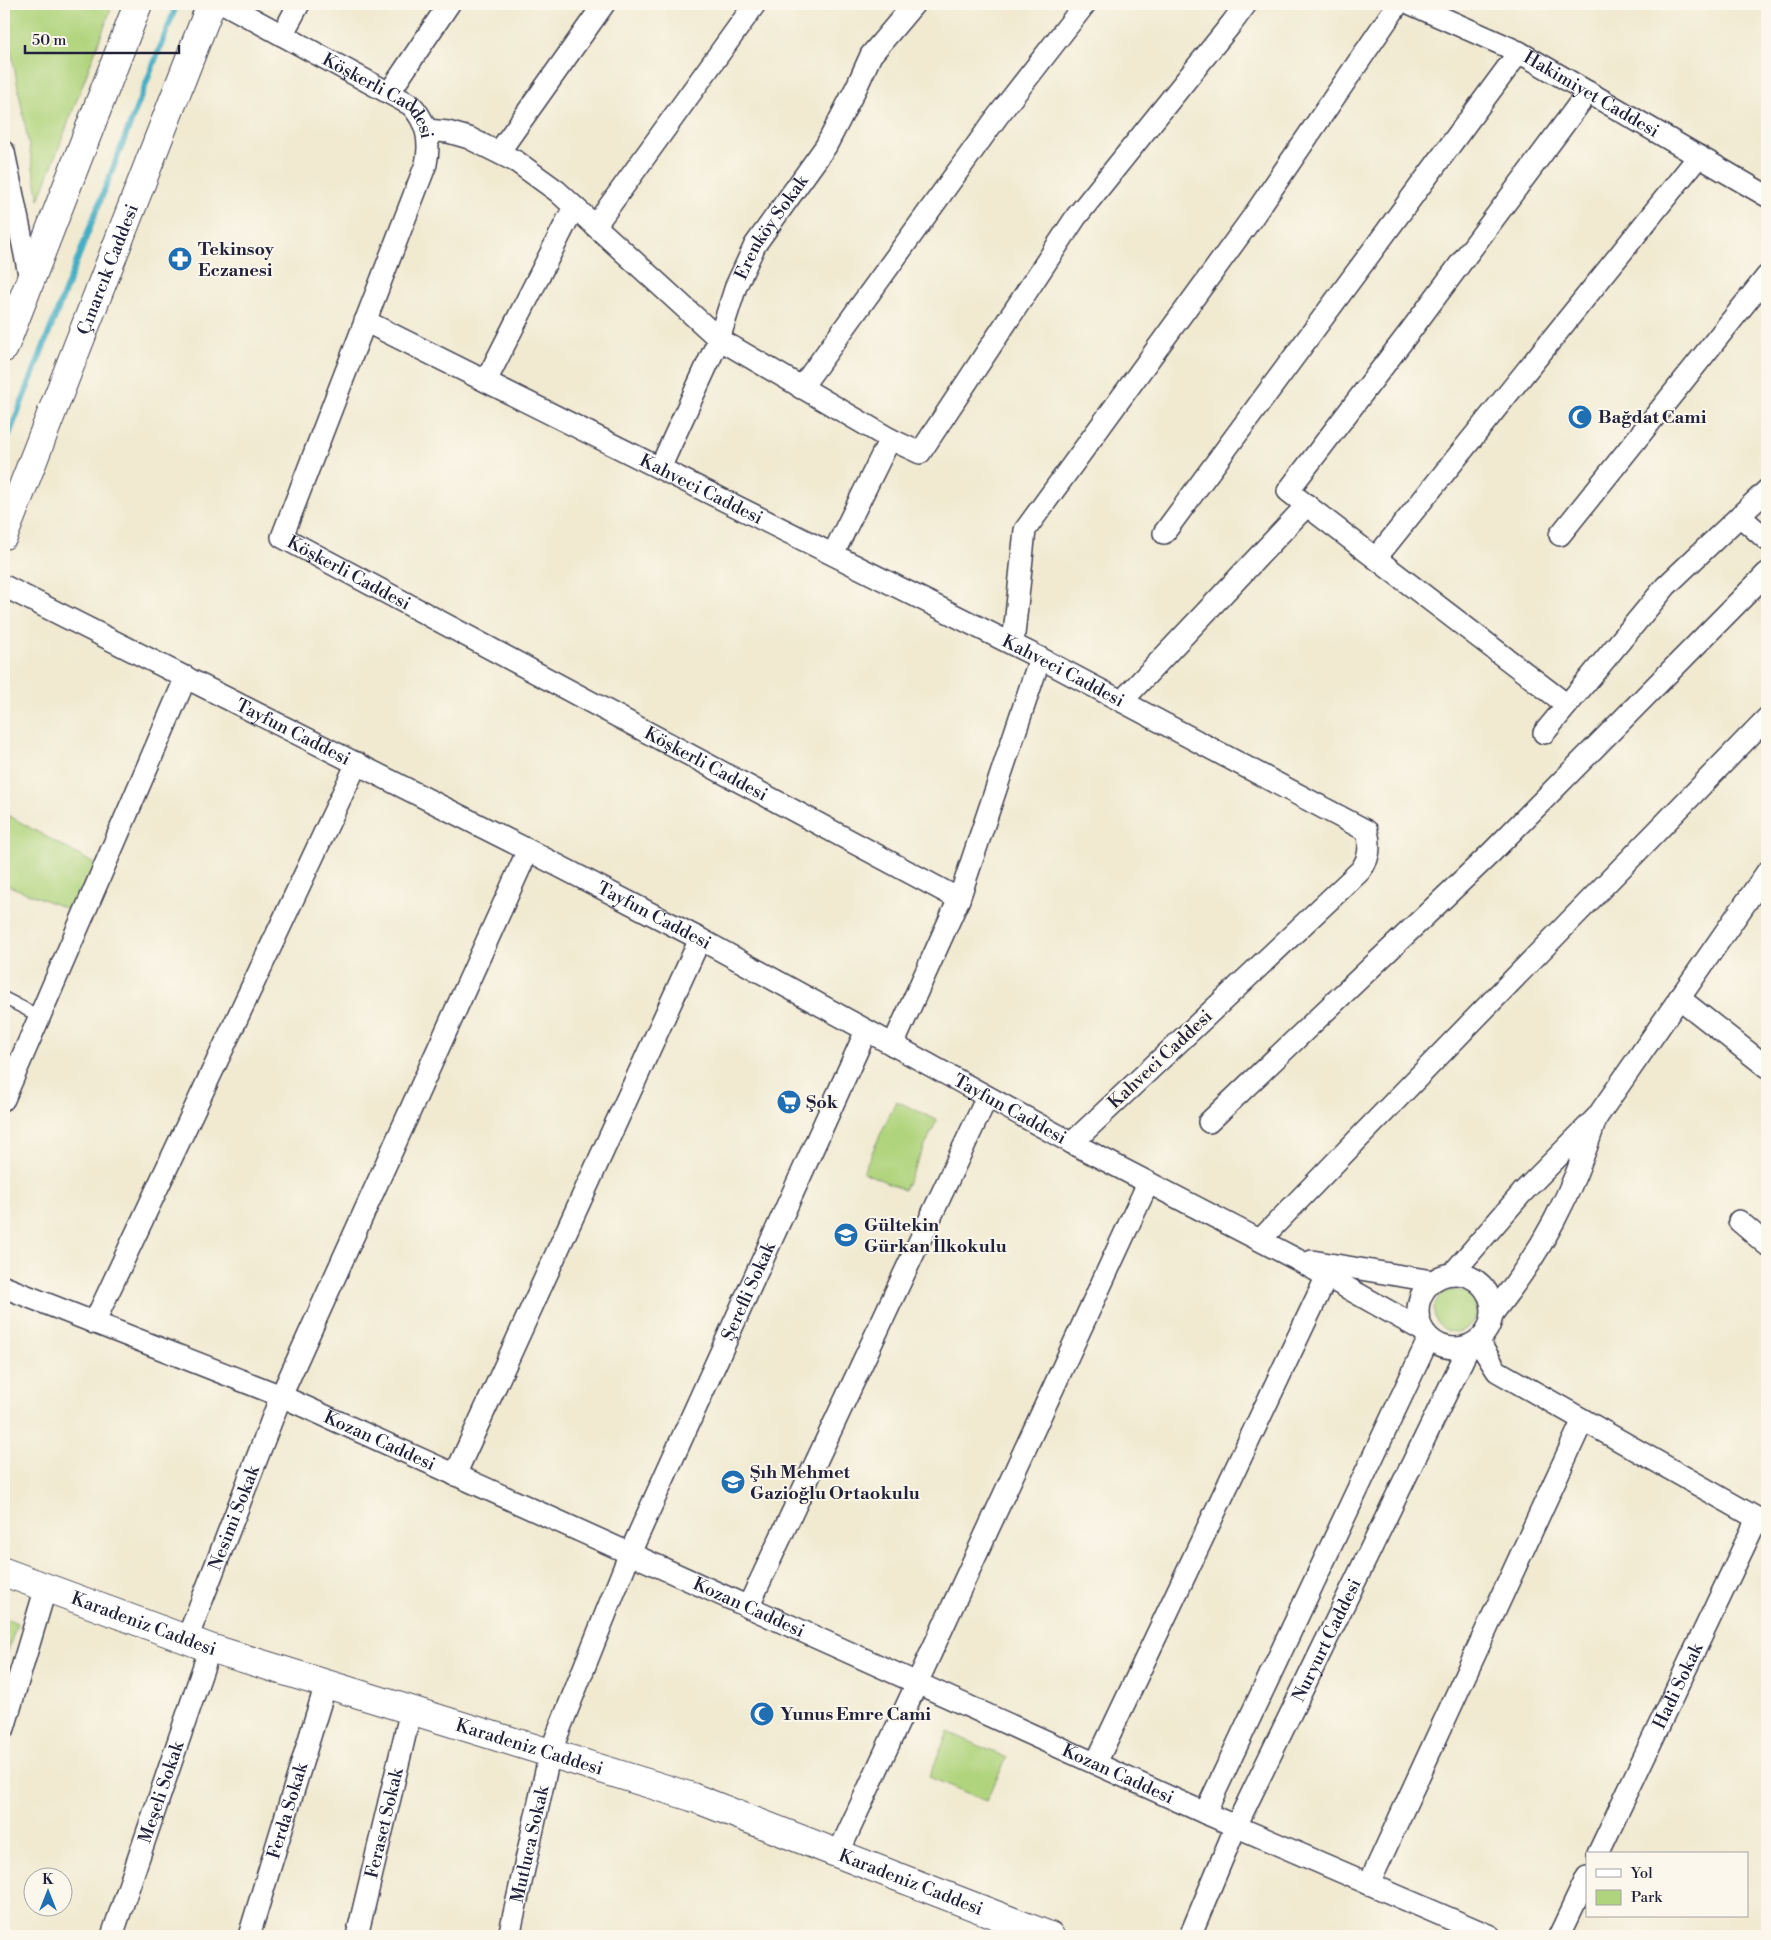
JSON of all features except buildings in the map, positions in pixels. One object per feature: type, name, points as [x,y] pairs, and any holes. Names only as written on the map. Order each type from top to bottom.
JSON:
[{"type":"street","points":[[4,348],[138,4]]},
{"type":"street","name":"Çınarcık Caddesi","points":[[4,536],[211,4]]},
{"type":"street","name":"Köşkerli Caddesi","points":[[225,4],[410,104],[420,116],[427,130],[429,152],[426,164],[282,537],[959,899]]},
{"type":"street","points":[[282,35],[299,4]]},
{"type":"street","points":[[389,92],[449,4]]},
{"type":"street","points":[[499,152],[604,4]]},
{"type":"street","points":[[595,226],[754,4]]},
{"type":"street","name":"Erenköy Sokak","points":[[660,468],[719,339],[736,286],[755,245],[826,146],[858,86],[871,55],[914,4]]},
{"type":"street","points":[[802,388],[997,116],[1085,4]]},
{"type":"street","points":[[427,130],[448,132],[469,138],[499,152],[539,178],[574,206],[719,339],[890,439],[920,453],[1076,217],[1246,4]]},
{"type":"street","points":[[1013,644],[1025,530],[1246,226],[1398,4]]},
{"type":"street","name":"Hakimiyet Caddesi","points":[[1420,6],[1520,52],[1767,196]]},
{"type":"street","points":[[1164,533],[1520,52]]},
{"type":"street","points":[[1568,705],[1288,491],[1411,330],[1588,92]]},
{"type":"street","points":[[1376,558],[1698,156]]},
{"type":"street","points":[[4,158],[30,280]]},
{"type":"street","points":[[486,382],[574,206]]},
{"type":"street","points":[[1560,535],[1767,276]]},
{"type":"street","name":"Kahveci Caddesi","points":[[365,321],[1013,644],[1367,831],[1370,840],[1369,850],[1360,871],[1072,1143]]},
{"type":"street","points":[[832,554],[890,439]]},
{"type":"street","points":[[1544,733],[1666,586],[1767,490]]},
{"type":"street","points":[[1122,700],[1307,505]]},
{"type":"street","points":[[1740,516],[1767,540]]},
{"type":"street","points":[[1209,1122],[1491,853],[1767,573]]},
{"type":"street","name":"Tayfun Caddesi","points":[[4,586],[357,763],[700,940],[1072,1143],[1296,1259],[1426,1334]]},
{"type":"street","points":[[893,1045],[959,899],[1040,658]]},
{"type":"street","points":[[4,1099],[186,677]]},
{"type":"street","points":[[1260,1240],[1767,718]]},
{"type":"street","points":[[94,1322],[357,763]]},
{"type":"street","name":"Nesimi Sokak","points":[[199,1644],[281,1396],[528,850]]},
{"type":"street","points":[[1452,1274],[1522,1193],[1597,1117],[1767,872]]},
{"type":"street","points":[[455,1475],[700,940]]},
{"type":"street","points":[[1679,998],[1767,1067]]},
{"type":"street","name":"Şerefli Sokak","points":[[550,1753],[630,1553],[866,1030]]},
{"type":"street","points":[[748,1607],[987,1097]]},
{"type":"street","points":[[1493,1313],[1521,1276],[1555,1221],[1578,1170],[1597,1117]]},
{"type":"street","points":[[838,1854],[1148,1182]]},
{"type":"street","points":[[1739,1221],[1767,1244]]},
{"type":"street","points":[[1296,1259],[1432,1282]]},
{"type":"street","points":[[1452,1274],[1463,1274],[1482,1284],[1492,1303],[1493,1313],[1491,1324],[1486,1333],[1474,1344],[1448,1348],[1438,1344],[1426,1334],[1419,1320],[1419,1304],[1425,1289],[1432,1282],[1442,1276],[1452,1274]]},
{"type":"street","points":[[1096,1764],[1327,1276]]},
{"type":"street","name":"Kozan Caddesi","points":[[4,1287],[281,1396],[1205,1813],[1490,1936]]},
{"type":"street","points":[[1205,1813],[1426,1334]]},
{"type":"street","points":[[1474,1344],[1497,1371],[1762,1522]]},
{"type":"street","name":"Nuryurt Caddesi","points":[[1190,1936],[1236,1826],[1474,1344]]},
{"type":"street","points":[[1369,1884],[1583,1420]]},
{"type":"street","name":"Hadi Sokak","points":[[1599,1852],[1762,1522]]},
{"type":"street","name":"Karadeniz Caddesi","points":[[4,1572],[199,1644],[692,1797],[838,1854],[1015,1930],[1050,1936]]},
{"type":"street","points":[[4,1728],[46,1588]]},
{"type":"street","name":"Meşeli Sokak","points":[[112,1936],[199,1644]]},
{"type":"street","name":"Ferda Sokak","points":[[249,1936],[326,1684]]},
{"type":"street","name":"Feraset Sokak","points":[[357,1936],[411,1710]]},
{"type":"street","name":"Mutluca Sokak","points":[[509,1936],[550,1753]]},
{"type":"street","points":[[1559,1936],[1586,1879]]},
{"type":"lane","points":[[4,998],[40,1016]]},
{"type":"green space","points":[[4,4],[113,4],[39,200],[4,12]]},
{"type":"green space","points":[[4,813],[98,866],[78,913],[4,884]]},
{"type":"green space","points":[[896,1101],[937,1120],[904,1190],[863,1172]]},
{"type":"green space","points":[[1451,1290],[1459,1290],[1470,1296],[1476,1311],[1470,1326],[1459,1332],[1451,1332],[1440,1326],[1434,1315],[1434,1307],[1440,1296]]},
{"type":"green space","points":[[4,1617],[17,1623],[4,1663]]},
{"type":"green space","points":[[948,1732],[1007,1758],[986,1801],[929,1777]]},
{"type":"waterway","points":[[4,448],[177,4]]},
{"type":"place","name":"Tekinsoy Eczanesi","points":[[180,259]]},
{"type":"place","name":"Bağdat Cami","points":[[1580,417]]},
{"type":"place","name":"Şok","points":[[789,1102]]},
{"type":"place","name":"Gültekin Gürkan İlkokulu","points":[[846,1235]]},
{"type":"place","name":"Şıh Mehmet Gazioğlu Ortaokulu","points":[[733,1482]]},
{"type":"place","name":"Yunus Emre Cami","points":[[762,1714]]}]
